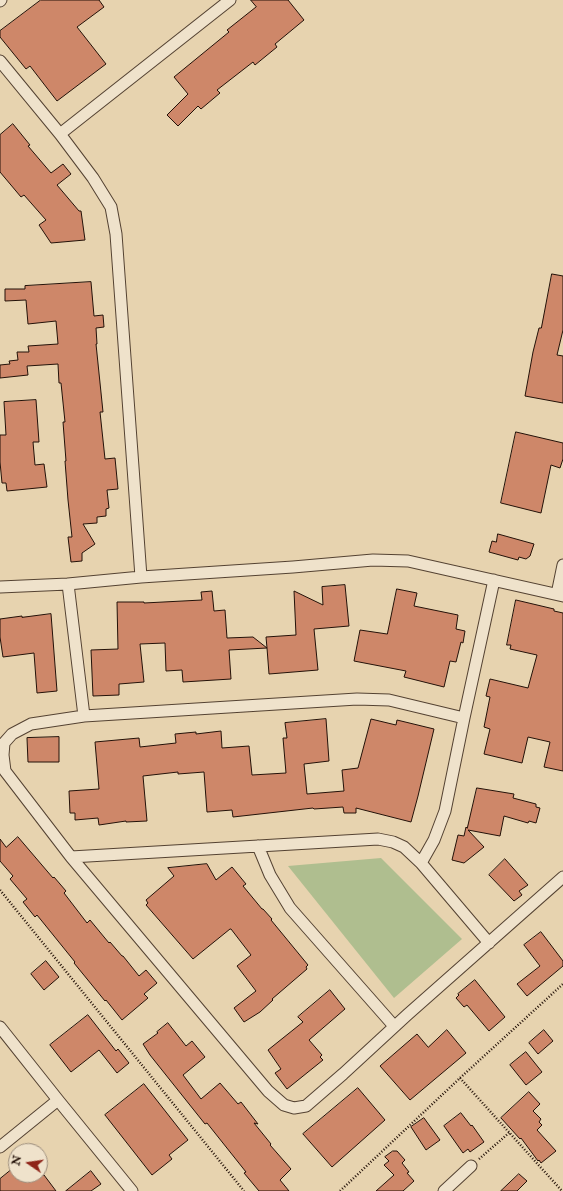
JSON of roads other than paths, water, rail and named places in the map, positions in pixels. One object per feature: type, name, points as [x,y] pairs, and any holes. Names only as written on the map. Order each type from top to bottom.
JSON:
[{"type":"street","points":[[60,134],[230,0]]},
{"type":"street","points":[[0,61],[60,134],[93,178],[111,207],[116,234],[141,577]]},
{"type":"street","points":[[0,587],[68,584],[141,577],[373,560],[408,561],[560,595],[563,565]]},
{"type":"street","points":[[421,863],[434,840],[445,811],[494,580]]},
{"type":"street","points":[[68,584],[84,716]]},
{"type":"street","points":[[464,718],[389,700],[357,699],[84,716],[31,724],[12,734],[4,743],[3,755],[5,771],[71,857],[268,1091],[284,1105],[294,1108],[306,1106],[563,877]]},
{"type":"street","points":[[71,857],[378,839],[392,842],[404,847],[421,863],[488,943]]},
{"type":"street","points":[[258,846],[270,875],[290,908],[394,1026]]},
{"type":"street","points":[[0,1027],[132,1191]]},
{"type":"street","points":[[0,1147],[58,1100]]},
{"type":"street","points":[[444,1191],[471,1166]]}]
